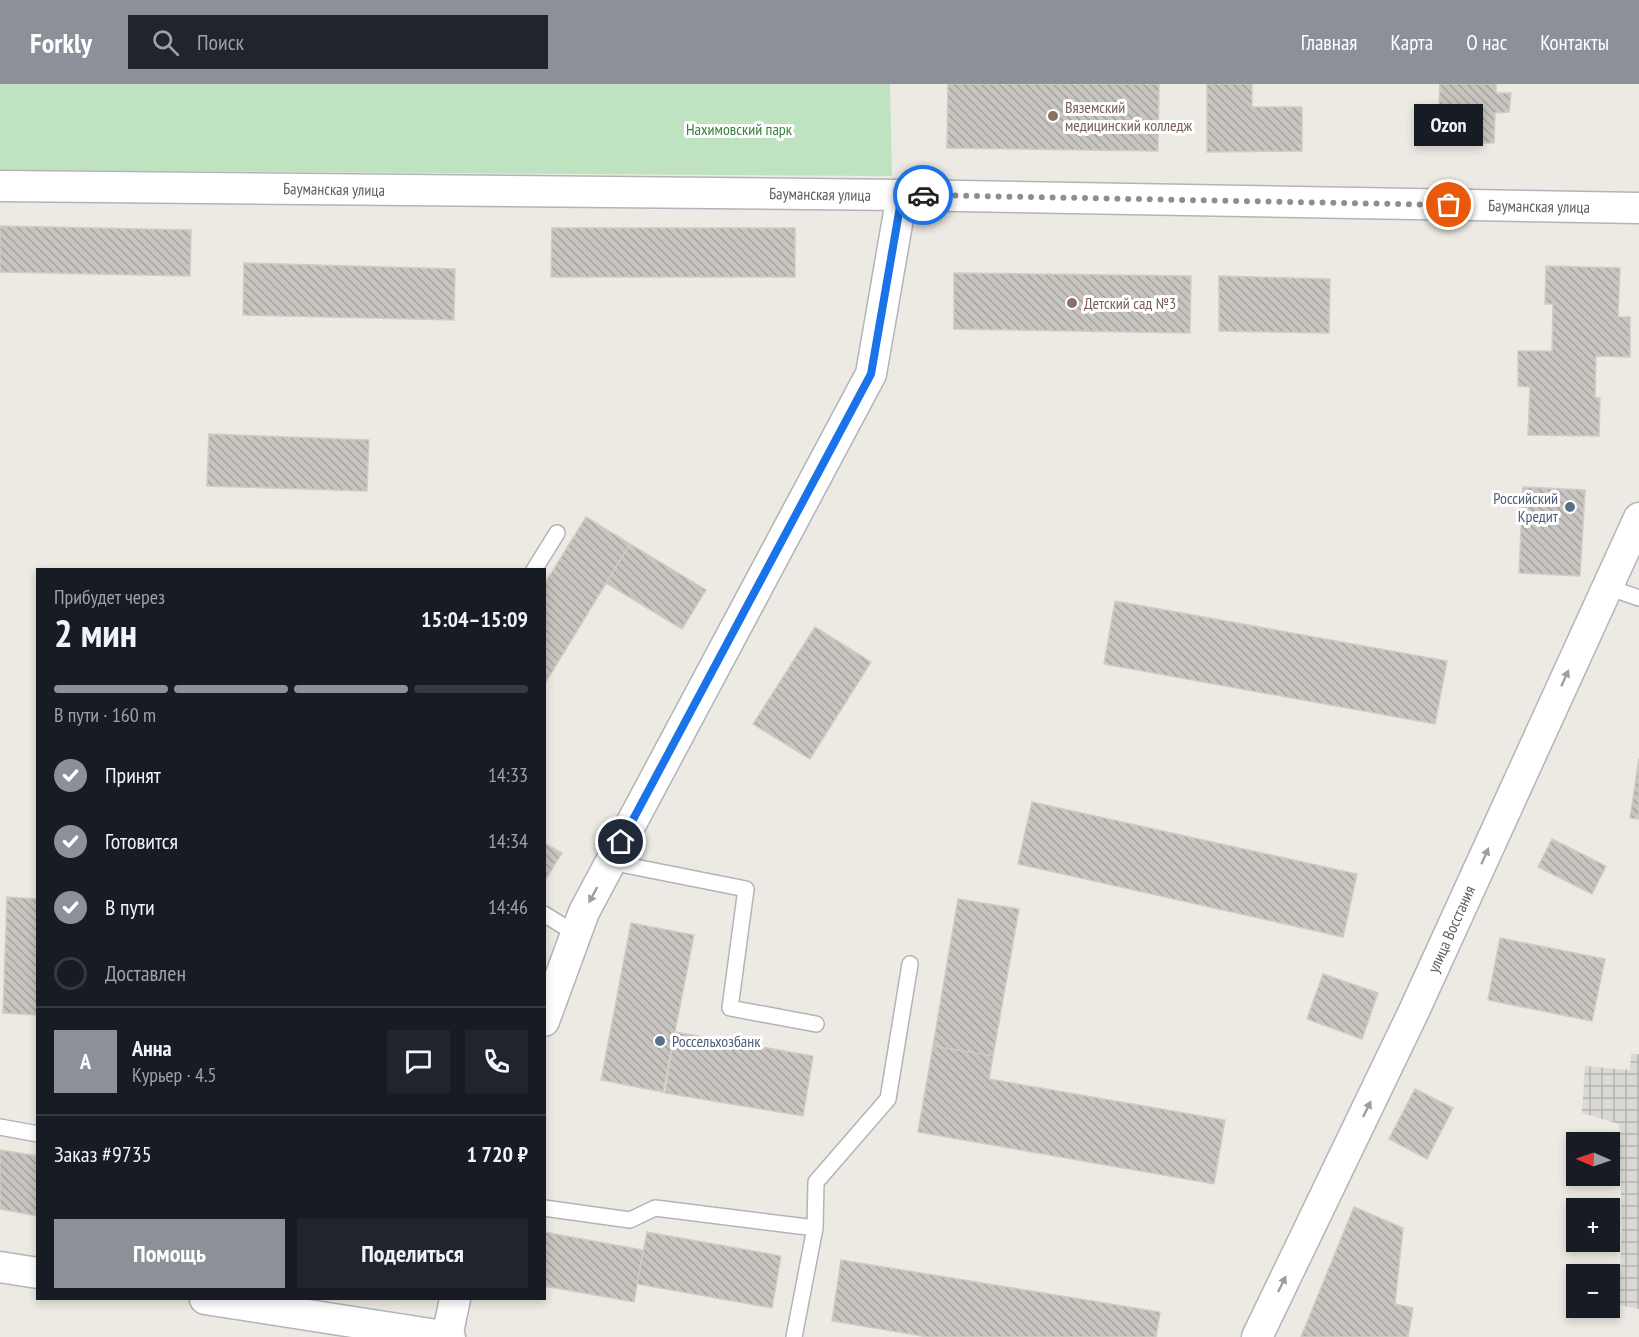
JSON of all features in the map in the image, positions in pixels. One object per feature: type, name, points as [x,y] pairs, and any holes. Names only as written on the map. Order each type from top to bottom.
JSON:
[{"type":"street","name":"Бауманская улица","points":[[0,186],[902,195],[1639,208]]},
{"type":"street","points":[[546,1016],[584,912],[871,374],[902,195]]},
{"type":"street","name":"улица Восстания","points":[[1257,1337],[1414,1011],[1639,518]]},
{"type":"street","points":[[0,1267],[36,1273]]},
{"type":"street","points":[[211,1300],[449,1337],[455,1300]]},
{"type":"lane","points":[[535,568],[557,533]]},
{"type":"lane","points":[[1607,587],[1639,598]]},
{"type":"lane","points":[[610,862],[746,889],[730,1008],[816,1024]]},
{"type":"lane","points":[[546,915],[576,934]]},
{"type":"lane","points":[[794,1337],[815,1228],[816,1182],[888,1099],[910,964]]},
{"type":"lane","points":[[0,1127],[36,1134]]},
{"type":"lane","points":[[546,1208],[630,1220],[655,1208],[815,1228]]},
{"type":"shaded area","points":[[1631,1054],[1639,1054],[1639,1309],[1620,1305],[1622,1227],[1619,1124],[1582,1113],[1585,1066],[1630,1070]]},
{"type":"green space","name":"Нахимовский парк","points":[[0,84],[890,84],[892,176],[0,170]]},
{"type":"building","name":"Вяземский медицинский колледж","points":[[948,84],[1159,84],[1158,151],[947,148]]},
{"type":"building","points":[[1207,84],[1252,84],[1252,107],[1302,107],[1302,151],[1207,152]]},
{"type":"building","points":[[1440,84],[1496,84],[1496,93],[1511,93],[1509,112],[1495,113],[1494,143],[1437,142]]},
{"type":"building","points":[[0,226],[191,230],[190,276],[0,272]]},
{"type":"building","points":[[552,228],[795,228],[795,277],[551,277]]},
{"type":"building","points":[[244,263],[455,269],[454,320],[243,315]]},
{"type":"building","points":[[1546,266],[1620,268],[1618,317],[1630,317],[1630,357],[1596,356],[1595,397],[1600,398],[1599,436],[1528,435],[1530,387],[1518,386],[1518,351],[1552,351],[1553,304],[1545,304]]},
{"type":"building","name":"Детский сад №3","points":[[954,273],[1191,276],[1190,333],[954,329]]},
{"type":"building","points":[[1219,276],[1330,279],[1329,333],[1219,331]]},
{"type":"building","points":[[209,434],[369,440],[367,491],[207,486]]},
{"type":"building","points":[[1523,487],[1585,490],[1580,576],[1519,573]]},
{"type":"building","points":[[586,517],[630,544],[546,682],[546,582]]},
{"type":"building","points":[[630,544],[706,590],[682,629],[606,583]]},
{"type":"building","points":[[1115,601],[1447,661],[1435,724],[1104,664]]},
{"type":"building","points":[[815,627],[871,662],[810,759],[753,724]]},
{"type":"building","points":[[1639,758],[1639,819],[1630,818]]},
{"type":"building","points":[[1032,802],[1357,874],[1343,937],[1018,864]]},
{"type":"building","points":[[1552,839],[1606,866],[1592,894],[1538,867]]},
{"type":"building","points":[[546,844],[562,853],[546,879]]},
{"type":"building","points":[[7,897],[36,899],[36,1015],[3,1013]]},
{"type":"building","points":[[958,899],[1019,909],[993,1056],[933,1046]]},
{"type":"building","points":[[631,923],[694,935],[663,1092],[601,1080]]},
{"type":"building","points":[[1500,938],[1605,959],[1592,1021],[1488,1000]]},
{"type":"building","points":[[1323,974],[1378,993],[1362,1039],[1307,1019]]},
{"type":"building","points":[[675,1032],[813,1056],[803,1116],[665,1093]]},
{"type":"building","points":[[933,1046],[993,1056],[989,1079],[1225,1120],[1214,1184],[918,1132]]},
{"type":"building","points":[[1415,1089],[1453,1108],[1427,1159],[1389,1139]]},
{"type":"building","points":[[0,1150],[36,1156],[36,1216],[0,1209]]},
{"type":"building","points":[[1354,1207],[1403,1228],[1395,1304],[1413,1308],[1408,1337],[1301,1337]]},
{"type":"building","points":[[546,1232],[643,1250],[634,1302],[546,1286]]},
{"type":"building","points":[[647,1232],[781,1256],[772,1308],[637,1284]]},
{"type":"building","points":[[841,1260],[1160,1312],[1156,1337],[928,1337],[832,1321]]},
{"type":"way so far","points":[[923,195],[1449,205]]},
{"type":"place","name":"Вяземский медицинский колледж","points":[[1053,116]]},
{"type":"place","name":"Ozon","points":[[1449,205]]},
{"type":"place","name":"Детский сад №3","points":[[1072,303]]},
{"type":"place","name":"Российский Кредит","points":[[1570,507]]},
{"type":"place","name":"Россельхозбанк","points":[[660,1041]]},
{"type":"route","points":[[621,842],[871,374],[902,195],[923,195]]}]
